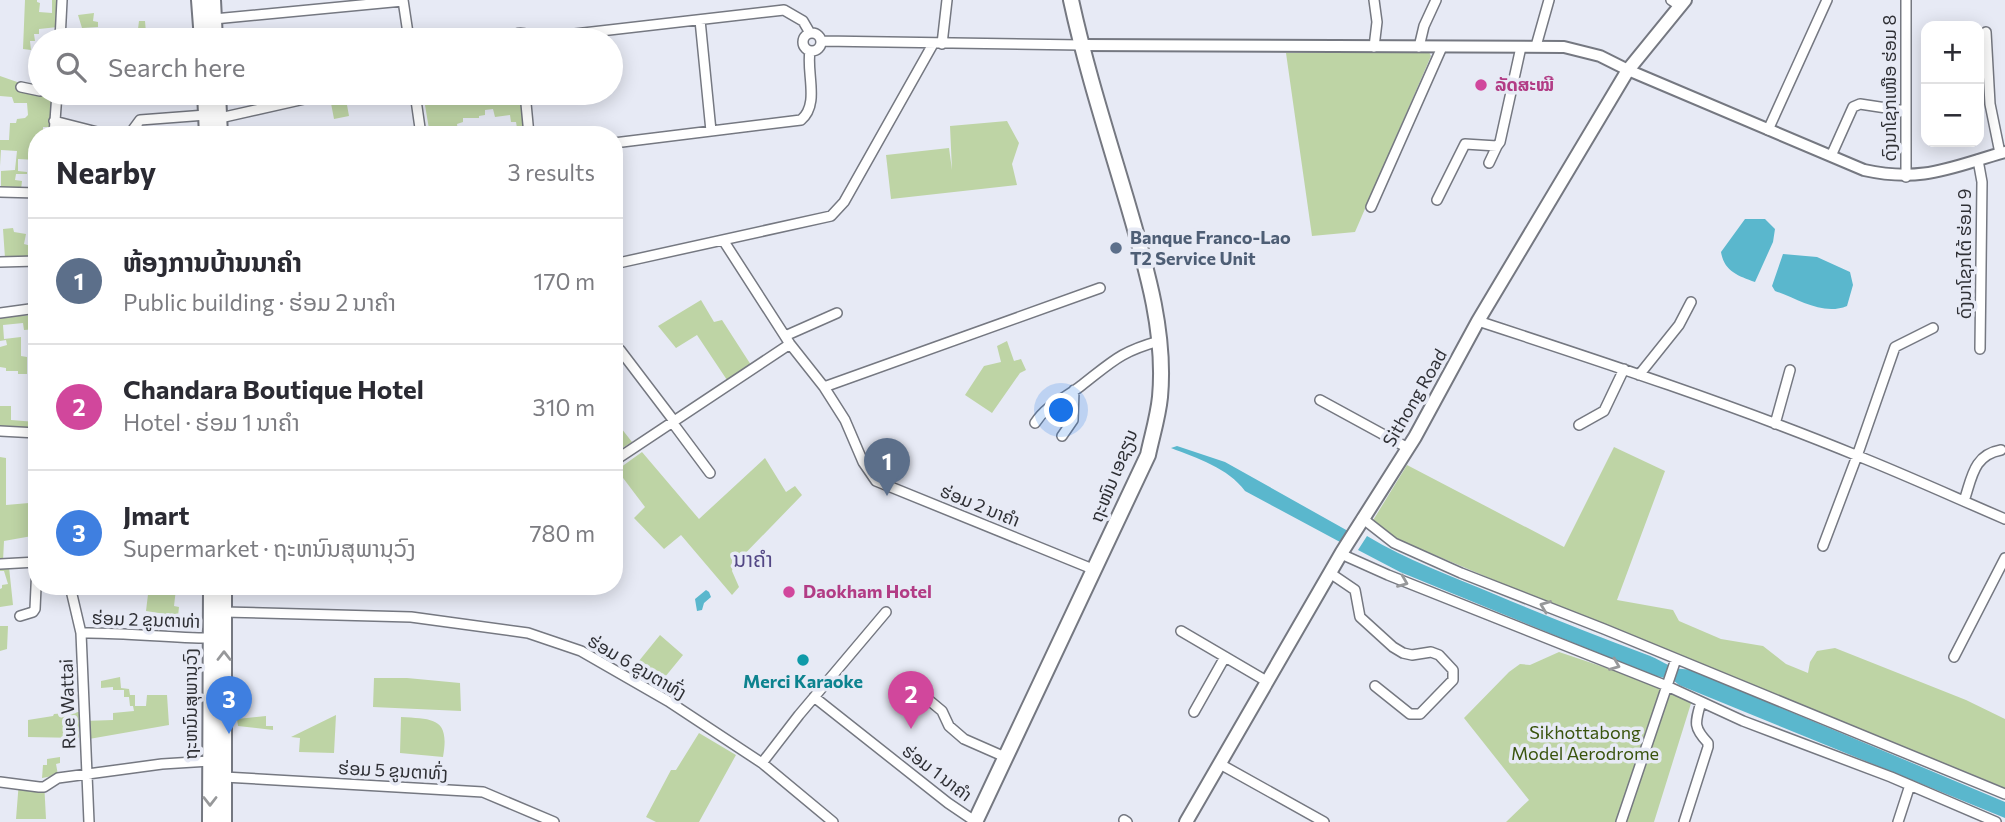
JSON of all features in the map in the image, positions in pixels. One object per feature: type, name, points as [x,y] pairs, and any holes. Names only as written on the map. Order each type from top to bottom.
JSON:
[{"type":"main road","points":[[199,0],[201,28]]},
{"type":"main road","points":[[213,0],[214,28]]},
{"type":"main road","name":"ຖະໜົນ ເອຊຽນ","points":[[975,822],[1148,455],[1160,398],[1157,317],[1136,234],[1081,45],[1071,0]]},
{"type":"main road","name":"Sithong Road","points":[[1186,822],[1362,518],[1408,448],[1478,321],[1628,70],[1679,2]]},
{"type":"main road","points":[[209,105],[216,126]]},
{"type":"main road","points":[[210,126],[216,105]]},
{"type":"main road","name":"ຖະຫນົນສຸພານຸວົງ","points":[[210,822],[211,595]]},
{"type":"main road","name":"ຖະຫນົນສຸພານຸວົງ","points":[[224,595],[224,822]]},
{"type":"street","points":[[61,28],[62,0]]},
{"type":"street","points":[[214,19],[403,0],[407,28]]},
{"type":"street","points":[[623,262],[831,216],[845,202],[938,44],[947,0]]},
{"type":"street","points":[[1374,0],[1377,22],[1374,47]]},
{"type":"street","points":[[1419,47],[1424,26],[1436,0]]},
{"type":"street","points":[[1536,46],[1549,0]]},
{"type":"street","points":[[1768,130],[1827,0]]},
{"type":"street","name":"ດົງນາໂຊກເໜືອ ຮ່ອມ 8","points":[[1906,0],[1906,177]]},
{"type":"street","points":[[623,29],[784,10],[803,21],[810,33]]},
{"type":"street","points":[[700,20],[711,131]]},
{"type":"street","points":[[822,41],[938,44],[1536,46],[1581,50],[1864,170],[1906,177],[1935,173],[2002,153],[1990,104],[1986,32]]},
{"type":"street","points":[[810,33],[819,35],[822,41],[819,49],[810,51],[805,48],[803,42],[805,36],[810,33]]},
{"type":"street","points":[[1371,207],[1442,47]]},
{"type":"street","points":[[1489,163],[1500,142],[1521,47]]},
{"type":"street","points":[[623,142],[804,118],[809,112],[811,102],[808,62],[810,51]]},
{"type":"street","points":[[21,87],[28,88]]},
{"type":"street","points":[[1831,156],[1853,107],[1860,104],[1906,111]]},
{"type":"street","points":[[54,105],[54,126]]},
{"type":"street","points":[[134,126],[137,121],[213,117],[272,105]]},
{"type":"street","points":[[417,105],[420,126]]},
{"type":"street","points":[[526,105],[528,126]]},
{"type":"street","points":[[54,121],[74,126]]},
{"type":"street","points":[[1437,200],[1465,144],[1497,146]]},
{"type":"street","name":"ດົງນາໂຊກໄຕ້ ຮ່ອມ 9","points":[[1978,160],[1982,182],[1980,349]]},
{"type":"street","points":[[0,192],[28,193]]},
{"type":"street","name":"ຮ່ອມ 2 ນາຄຳ","points":[[723,240],[788,340],[845,420],[863,462],[876,481],[1095,570]]},
{"type":"street","points":[[0,262],[28,261]]},
{"type":"street","points":[[824,387],[1100,288]]},
{"type":"street","points":[[1639,375],[1679,325],[1691,302]]},
{"type":"street","points":[[0,313],[28,309]]},
{"type":"street","points":[[623,455],[788,340],[837,313]]},
{"type":"street","points":[[1478,321],[1624,369],[1775,424],[2005,519]]},
{"type":"street","points":[[1823,546],[1895,347],[1933,328]]},
{"type":"street","points":[[1035,423],[1049,406],[1122,353],[1159,341]]},
{"type":"street","points":[[623,354],[710,473]]},
{"type":"street","points":[[1580,425],[1604,411],[1624,369]]},
{"type":"street","points":[[1775,424],[1790,370]]},
{"type":"street","points":[[1062,436],[1073,420],[1074,390]]},
{"type":"street","points":[[1320,400],[1408,448]]},
{"type":"street","points":[[0,431],[28,433]]},
{"type":"street","points":[[1964,501],[1981,457],[2001,450]]},
{"type":"street","points":[[1362,518],[1394,543],[1461,573],[2005,794]]},
{"type":"street","points":[[1342,553],[1388,575],[1668,683],[1743,722],[1910,785],[1996,822]]},
{"type":"street","points":[[1954,657],[2005,558]]},
{"type":"street","points":[[0,564],[28,564]]},
{"type":"street","points":[[1330,573],[1355,590],[1360,617],[1393,647],[1412,655],[1431,652],[1439,655],[1453,670],[1453,680],[1420,715],[1410,714],[1375,686]]},
{"type":"street","points":[[20,616],[33,612],[36,595]]},
{"type":"street","name":"Rue Wattai","points":[[71,595],[81,633],[89,822]]},
{"type":"street","name":"ຮ່ອມ 6 ຂູນຕາທົ່ງ","points":[[224,612],[411,617],[528,633],[581,650],[762,763],[833,822]]},
{"type":"street","points":[[762,763],[886,612]]},
{"type":"street","points":[[1181,631],[1268,682]]},
{"type":"street","name":"ຮ່ອມ 2 ຂູນຕາທ່າ","points":[[81,633],[118,632],[166,638],[211,638]]},
{"type":"street","points":[[1194,712],[1225,657]]},
{"type":"street","points":[[1621,822],[1675,662]]},
{"type":"street","points":[[918,691],[942,711],[950,726],[964,739],[1005,757]]},
{"type":"street","name":"ຮ່ອມ 1 ນາຄຳ","points":[[814,697],[947,803],[975,822]]},
{"type":"street","points":[[1684,822],[1708,747],[1696,727],[1701,702]]},
{"type":"street","points":[[0,782],[44,787],[58,778],[210,761]]},
{"type":"street","points":[[1220,764],[1324,822]]},
{"type":"street","name":"ຮ່ອມ 5 ຂູນຕາທົ່ງ","points":[[224,777],[483,792],[554,822]]},
{"type":"street","points":[[1898,822],[1910,785]]},
{"type":"green space","points":[[25,0],[37,0],[40,3],[39,12],[52,13],[52,0],[59,0],[58,27],[28,28],[28,50],[23,49]]},
{"type":"green space","points":[[94,13],[93,21],[98,22],[98,27],[82,28],[78,15]]},
{"type":"green space","points":[[139,21],[145,21],[146,28],[138,28]]},
{"type":"green space","points":[[1429,52],[1431,56],[1355,232],[1312,236],[1286,53]]},
{"type":"green space","points":[[0,76],[20,83],[19,88],[28,90],[28,105],[53,105],[51,126],[28,126],[28,160],[18,159],[18,171],[27,174],[16,174],[15,180],[22,181],[21,190],[1,190],[1,171],[15,170],[17,151],[1,150],[0,166],[0,140],[9,140],[10,123],[16,123],[17,119],[28,115],[27,103],[14,103],[12,97],[0,96]]},
{"type":"green space","points":[[331,105],[347,105],[349,116],[334,119]]},
{"type":"green space","points":[[425,105],[522,105],[524,126],[517,126],[516,122],[511,122],[510,115],[495,117],[493,109],[485,110],[485,115],[479,118],[463,118],[463,122],[457,126],[428,126]]},
{"type":"green space","points":[[1007,121],[1019,143],[1012,164],[1017,185],[891,199],[886,155],[949,148],[952,170],[950,126]]},
{"type":"green space","points":[[13,228],[14,232],[26,234],[24,244],[28,245],[28,259],[5,258],[3,229]]},
{"type":"green space","points":[[701,300],[714,322],[722,320],[751,365],[727,380],[697,335],[676,348],[658,326]]},
{"type":"green space","points":[[28,315],[28,330],[24,330],[23,323],[3,325],[4,339],[21,337],[21,356],[27,357],[27,374],[6,371],[6,368],[0,367],[0,347],[7,345],[6,340],[0,341],[0,317]]},
{"type":"green space","points":[[1007,341],[1014,361],[1021,359],[1026,370],[1020,373],[992,413],[965,395],[984,366],[1001,362],[997,346]]},
{"type":"green space","points":[[0,406],[11,406],[11,420],[28,421],[28,429],[0,427]]},
{"type":"green space","points":[[623,430],[632,442],[623,448]]},
{"type":"green space","points":[[1614,447],[1665,471],[1617,600],[1673,610],[1679,621],[1721,639],[1763,646],[1786,664],[1808,673],[1810,662],[1817,651],[1835,648],[1966,700],[2005,719],[2005,788],[1565,610],[1397,539],[1372,522],[1407,465],[1564,547]]},
{"type":"green space","points":[[642,452],[699,519],[765,458],[786,492],[795,486],[802,495],[733,566],[732,571],[739,587],[732,595],[681,535],[664,549],[634,518],[645,507],[623,478],[623,466]]},
{"type":"green space","points":[[0,457],[6,458],[6,505],[28,503],[28,537],[4,541],[3,561],[0,560]]},
{"type":"green space","points":[[0,567],[9,567],[13,605],[0,607],[0,589],[2,585],[8,584]]},
{"type":"green space","points":[[148,595],[175,595],[174,606],[179,607],[178,616],[146,611]]},
{"type":"green space","points":[[0,626],[8,626],[7,649],[0,651]]},
{"type":"green space","points":[[660,635],[683,655],[656,688],[630,672]]},
{"type":"green space","name":"Sikhottabong Model Aerodrome","points":[[1559,652],[1693,697],[1654,822],[1506,822],[1529,800],[1464,718],[1520,664],[1530,665]]},
{"type":"green space","points":[[120,677],[121,688],[129,689],[130,695],[135,695],[135,706],[146,706],[147,695],[167,695],[169,725],[89,739],[84,721],[113,720],[113,713],[134,711],[129,697],[124,697],[124,690],[101,688],[101,681]]},
{"type":"green space","points":[[374,678],[460,683],[461,711],[373,707]]},
{"type":"green space","points":[[79,712],[79,738],[28,737],[28,720]]},
{"type":"green space","points":[[336,715],[334,753],[299,752],[300,738],[291,737]]},
{"type":"green space","points":[[266,716],[266,726],[273,726],[273,730],[238,726],[237,719]]},
{"type":"green space","points":[[401,717],[437,723],[444,735],[443,757],[400,753]]},
{"type":"green space","points":[[699,733],[736,755],[699,822],[656,822],[646,817],[671,770],[676,770]]},
{"type":"green space","points":[[60,757],[60,763],[56,764],[58,775],[42,778],[43,765],[47,765],[47,759]]},
{"type":"green space","points":[[19,781],[44,781],[46,819],[16,819]]},
{"type":"water","points":[[1745,219],[1765,219],[1775,229],[1773,242],[1755,282],[1729,268],[1721,252]]},
{"type":"water","points":[[1783,254],[1817,257],[1850,272],[1853,285],[1847,306],[1838,309],[1820,308],[1775,291],[1772,286]]},
{"type":"water","points":[[1177,446],[1225,462],[1348,531],[1340,542],[1245,491],[1221,470],[1171,448]]},
{"type":"water","points":[[1367,536],[1445,574],[1671,666],[1689,669],[2005,802],[2005,818],[1679,685],[1673,680],[1652,675],[1400,572],[1358,550]]},
{"type":"water","points":[[706,590],[711,597],[704,603],[702,610],[697,611],[695,599]]},
{"type":"place","name":"ລັດສະໝີ","points":[[1481,85]]},
{"type":"place","name":"Banque Franco-Lao T2 Service Unit","points":[[1116,248]]},
{"type":"place","name":"ຫ້ອງການບ້ານນາຄໍາ","points":[[887,496]]},
{"type":"place","name":"Daokham Hotel","points":[[789,592]]},
{"type":"place","name":"Merci Karaoke","points":[[803,660]]},
{"type":"place","name":"Chandara Boutique Hotel","points":[[911,729]]},
{"type":"place","name":"Jmart","points":[[229,734]]},
{"type":"district","name":"ນາຄຳ","points":[[753,560]]}]
